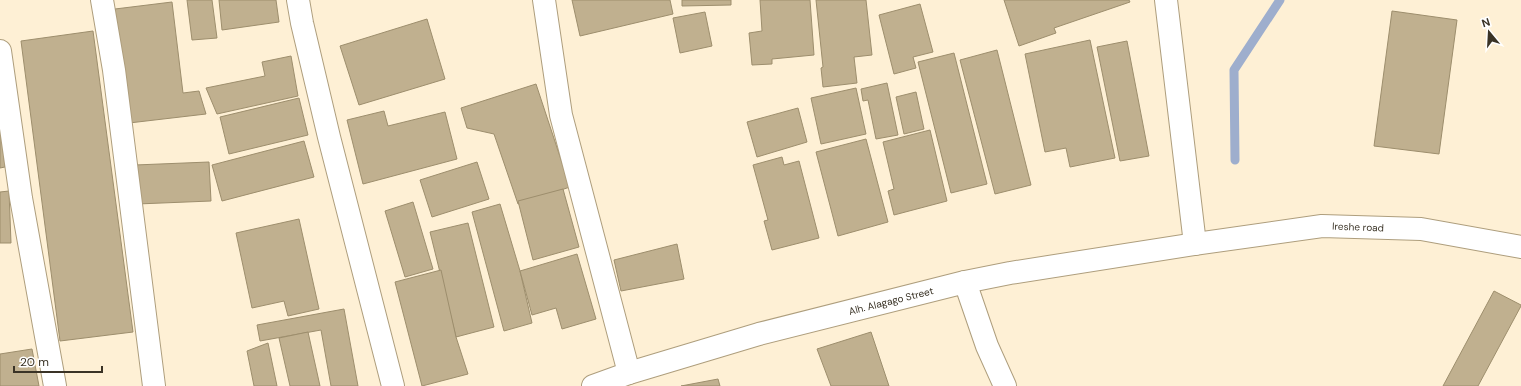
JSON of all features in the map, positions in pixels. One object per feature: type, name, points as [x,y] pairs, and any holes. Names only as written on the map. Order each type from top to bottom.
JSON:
[{"type":"street","points":[[102,0],[114,70],[154,386]]},
{"type":"street","points":[[298,0],[302,23],[326,122],[393,386]]},
{"type":"street","points":[[544,0],[561,115],[629,373]]},
{"type":"street","points":[[1166,0],[1195,244]]},
{"type":"street","points":[[0,51],[22,198],[55,386]]},
{"type":"street","name":"Ireshe road","points":[[1195,244],[1322,226],[1421,229],[1521,247]]},
{"type":"street","name":"Alh. Alagago Street","points":[[593,386],[629,373],[759,334],[965,282],[1010,273],[1195,244]]},
{"type":"street","points":[[965,282],[987,346],[1005,386]]},
{"type":"building","points":[[187,0],[212,0],[217,38],[192,40]]},
{"type":"building","points":[[219,0],[276,0],[279,22],[222,30]]},
{"type":"building","points":[[572,0],[670,0],[673,14],[580,36]]},
{"type":"building","points":[[682,0],[731,0],[731,5],[682,6]]},
{"type":"building","points":[[760,0],[810,0],[814,55],[772,59],[772,64],[752,65],[749,33],[762,31]]},
{"type":"building","points":[[816,0],[866,0],[872,55],[854,57],[857,83],[823,87],[821,68],[823,67]]},
{"type":"building","points":[[1004,0],[1129,0],[1130,2],[1054,28],[1056,33],[1019,46]]},
{"type":"building","points":[[172,2],[183,93],[199,91],[206,114],[129,123],[115,9]]},
{"type":"building","points":[[920,4],[933,52],[913,57],[916,68],[894,74],[879,15]]},
{"type":"building","points":[[1392,11],[1457,20],[1439,154],[1374,146]]},
{"type":"building","points":[[705,12],[712,46],[680,53],[673,18]]},
{"type":"building","points":[[427,19],[445,79],[359,105],[340,46]]},
{"type":"building","points":[[93,31],[133,332],[60,341],[21,41]]},
{"type":"building","points":[[1090,40],[1115,158],[1070,167],[1066,148],[1045,152],[1025,54]]},
{"type":"building","points":[[1127,41],[1149,156],[1120,161],[1097,47]]},
{"type":"building","points":[[997,50],[1031,185],[995,194],[960,60]]},
{"type":"building","points":[[954,53],[987,184],[951,193],[918,62]]},
{"type":"building","points":[[291,56],[298,96],[217,114],[206,88],[265,76],[262,62]]},
{"type":"building","points":[[887,83],[898,135],[876,139],[868,100],[863,101],[861,89]]},
{"type":"building","points":[[536,84],[570,187],[518,204],[494,134],[467,128],[461,108]]},
{"type":"building","points":[[856,88],[866,134],[821,144],[811,98]]},
{"type":"building","points":[[916,92],[924,129],[904,134],[896,97]]},
{"type":"building","points":[[299,98],[308,135],[229,154],[220,117]]},
{"type":"building","points":[[798,108],[807,142],[757,157],[747,122]]},
{"type":"building","points":[[384,111],[388,126],[445,112],[457,159],[363,184],[347,120]]},
{"type":"building","points":[[0,124],[5,167],[0,168]]},
{"type":"building","points":[[930,130],[947,201],[894,215],[888,191],[894,189],[883,142]]},
{"type":"building","points":[[866,139],[888,222],[838,236],[816,152]]},
{"type":"building","points":[[304,141],[314,177],[222,201],[212,165]]},
{"type":"building","points":[[782,157],[784,165],[799,161],[819,238],[772,250],[764,221],[768,220],[753,165]]},
{"type":"building","points":[[209,162],[211,201],[137,204],[135,165]]},
{"type":"building","points":[[477,162],[489,199],[432,217],[420,180]]},
{"type":"building","points":[[563,189],[579,247],[533,260],[518,201]]},
{"type":"building","points":[[9,191],[11,243],[0,243],[0,192]]},
{"type":"building","points":[[413,202],[433,269],[405,277],[385,211]]},
{"type":"building","points":[[500,204],[520,271],[532,323],[504,331],[472,212]]},
{"type":"building","points":[[299,219],[319,309],[288,316],[284,301],[252,308],[236,233]]},
{"type":"building","points":[[468,223],[494,327],[456,337],[430,232]]},
{"type":"building","points":[[677,244],[684,279],[621,291],[614,260]]},
{"type":"building","points":[[577,254],[596,319],[562,329],[556,308],[532,315],[520,271]]},
{"type":"building","points":[[441,270],[456,337],[468,374],[422,386],[395,282]]},
{"type":"building","points":[[1494,291],[1521,306],[1478,386],[1443,386]]},
{"type":"building","points":[[344,309],[358,386],[331,386],[321,330],[260,341],[257,325]]},
{"type":"building","points":[[308,332],[320,386],[290,386],[279,338]]},
{"type":"building","points":[[871,332],[889,386],[831,386],[817,349]]},
{"type":"building","points":[[268,343],[277,386],[254,386],[247,351]]},
{"type":"building","points":[[32,349],[39,386],[0,386],[0,354]]},
{"type":"building","points":[[718,379],[720,386],[681,386]]},
{"type":"waterway","points":[[1235,160],[1234,70],[1280,0]]}]
